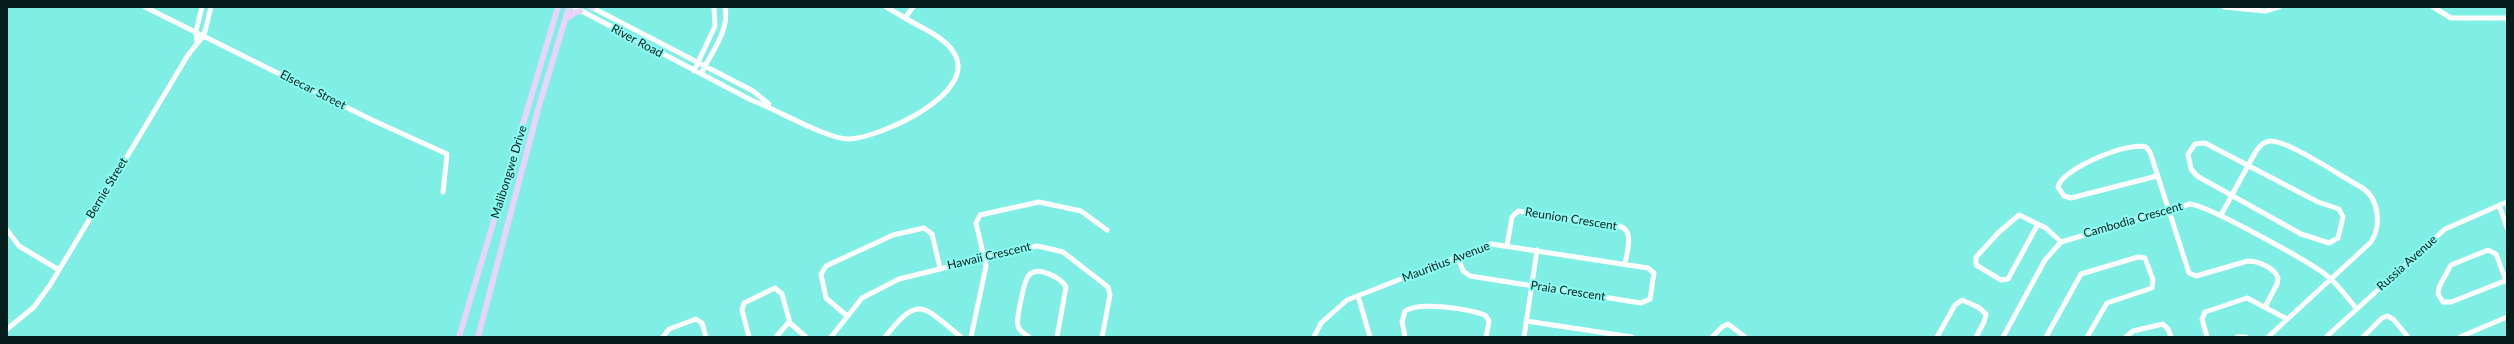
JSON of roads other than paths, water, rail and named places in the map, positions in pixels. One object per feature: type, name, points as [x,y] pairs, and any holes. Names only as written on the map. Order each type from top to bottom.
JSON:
[{"type":"main road","points":[[553,7],[554,23]]},
{"type":"main road","name":"Malibongwe Drive","points":[[458,337],[558,7]]},
{"type":"main road","name":"Malibongwe Drive","points":[[478,337],[539,106],[569,7]]},
{"type":"main road","points":[[565,20],[574,13],[580,11]]},
{"type":"street","name":"Elsecar Street","points":[[145,7],[196,31],[370,119],[447,154],[442,192]]},
{"type":"street","points":[[197,42],[196,31],[202,7]]},
{"type":"street","points":[[204,35],[211,7]]},
{"type":"street","name":"River Road","points":[[574,7],[751,100],[772,107]]},
{"type":"street","name":"River Road","points":[[592,7],[753,91],[772,107]]},
{"type":"street","points":[[694,71],[715,26],[714,7]]},
{"type":"street","points":[[701,74],[724,30],[726,19],[725,7]]},
{"type":"street","points":[[772,107],[829,135],[849,139],[906,122],[928,108],[952,85],[958,68],[955,53],[944,42],[886,7]]},
{"type":"street","points":[[905,18],[913,7]]},
{"type":"street","points":[[2224,7],[2265,11],[2279,7]]},
{"type":"street","points":[[2433,7],[2451,18],[2507,18]]},
{"type":"street","name":"Bernie Street","points":[[8,328],[41,299],[197,42],[204,35]]},
{"type":"street","points":[[2221,215],[2229,194],[2262,143],[2270,141],[2280,143],[2361,187],[2371,196],[2378,219],[2375,237],[2366,248],[2268,337]]},
{"type":"street","points":[[2199,143],[2208,144],[2248,165],[2313,200],[2340,211],[2343,217],[2338,238],[2331,243],[2313,239],[2195,174],[2189,160],[2190,149],[2199,143]]},
{"type":"street","points":[[2157,176],[2071,198],[2064,196],[2058,187],[2060,181],[2086,163],[2137,146],[2144,146],[2149,150],[2188,271],[2192,275],[2200,276],[2251,261],[2275,272],[2278,278],[2277,284],[2266,307]]},
{"type":"street","points":[[971,337],[986,269],[976,223],[978,216],[1027,203],[1039,202],[1079,210],[1107,230]]},
{"type":"street","name":"Russia Avenue","points":[[2326,337],[2445,229],[2507,202]]},
{"type":"street","name":"Cambodia Crescent","points":[[2061,242],[2168,210],[2194,204],[2221,215],[2318,269],[2331,279],[2357,309]]},
{"type":"street","points":[[2498,205],[2507,228]]},
{"type":"street","name":"Reunion Crescent","points":[[1507,245],[1512,217],[1518,211],[1611,225],[1624,228],[1628,231],[1625,264]]},
{"type":"street","points":[[2003,337],[2046,260],[2061,242],[2051,231],[2026,216],[2017,216],[1976,257],[1976,265],[2001,280],[2007,280],[2038,224]]},
{"type":"street","points":[[847,316],[825,296],[821,274],[826,266],[893,235],[924,228],[932,234],[940,268]]},
{"type":"street","points":[[7,230],[20,246],[59,270]]},
{"type":"street","name":"Mauritius Avenue","points":[[1314,337],[1318,327],[1328,316],[1345,302],[1491,244],[1507,245],[1644,267]]},
{"type":"street","name":"Hawaii Crescent","points":[[831,337],[860,299],[905,277],[1036,246],[1066,254],[1109,289],[1110,295],[1102,337]]},
{"type":"street","points":[[1524,337],[1537,250]]},
{"type":"street","points":[[2488,250],[2496,254],[2507,280],[2451,302],[2443,302],[2438,294],[2451,265],[2488,250]]},
{"type":"street","name":"Praia Crescent","points":[[1458,257],[1462,269],[1468,275],[1643,303],[1652,296],[1654,277],[1652,270],[1644,267]]},
{"type":"street","points":[[2046,337],[2081,274],[2138,257],[2145,258],[2153,280],[2152,288],[2107,303],[2087,337]]},
{"type":"street","points":[[1029,337],[1020,330],[1018,322],[1026,280],[1030,274],[1036,271],[1052,275],[1063,283],[1067,289],[1057,337]]},
{"type":"street","points":[[749,337],[742,310],[744,303],[773,289],[781,292],[789,322],[806,337]]},
{"type":"street","points":[[1358,296],[1370,337]]},
{"type":"street","points":[[2207,337],[2202,319],[2207,311],[2247,298],[2287,319]]},
{"type":"street","points":[[1937,337],[1955,305],[1962,300],[1978,307],[1986,314],[1984,322],[1976,337]]},
{"type":"street","points":[[1405,337],[1402,322],[1405,312],[1413,308],[1430,306],[1485,315],[1488,321],[1486,337]]},
{"type":"street","points":[[885,337],[905,313],[919,309],[930,312],[961,337]]},
{"type":"street","points":[[2363,337],[2382,318],[2387,316],[2393,319],[2408,337]]},
{"type":"street","points":[[2460,337],[2507,318]]},
{"type":"street","points":[[663,337],[668,329],[696,319],[702,323],[706,337]]},
{"type":"street","points":[[1526,321],[1632,337]]},
{"type":"street","points":[[776,337],[789,322]]},
{"type":"street","points":[[1712,337],[1722,327],[1728,324],[1745,337]]},
{"type":"street","points":[[2126,337],[2133,331],[2163,324],[2168,328],[2170,337]]},
{"type":"street","points":[[2237,337],[2246,337]]}]
